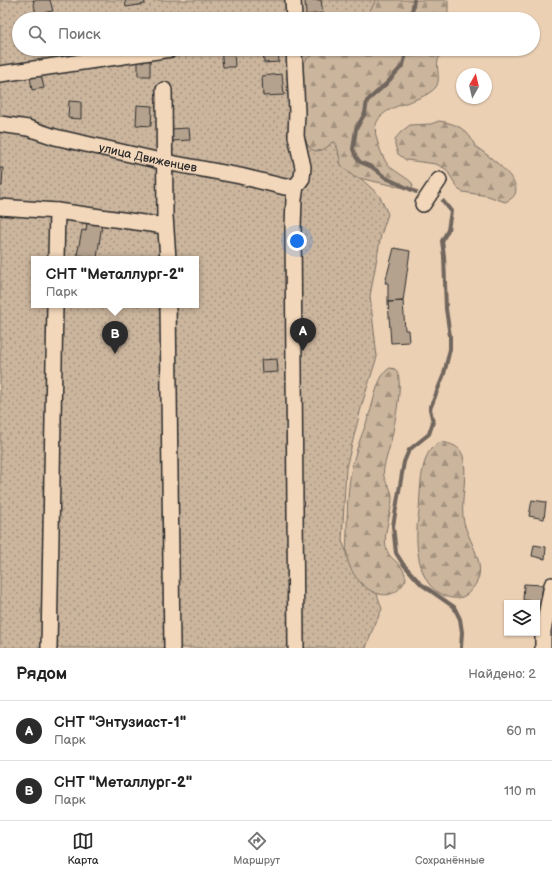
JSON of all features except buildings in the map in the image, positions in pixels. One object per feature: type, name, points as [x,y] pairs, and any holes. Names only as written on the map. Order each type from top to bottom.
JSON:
[{"type":"street","points":[[293,0],[294,12]]},
{"type":"street","points":[[0,74],[123,56]]},
{"type":"street","points":[[294,56],[297,112],[296,136],[303,167],[302,178],[296,186],[294,199],[292,265],[296,648]]},
{"type":"street","points":[[164,90],[165,226],[168,256]]},
{"type":"street","name":"улица Движенцев","points":[[0,124],[28,128],[55,137],[164,162],[240,176],[275,185],[296,186]]},
{"type":"street","points":[[424,204],[439,180]]},
{"type":"street","points":[[0,207],[57,211],[165,226]]},
{"type":"street","points":[[56,256],[57,211]]},
{"type":"street","points":[[49,648],[55,308]]},
{"type":"street","points":[[168,308],[172,648]]},
{"type":"street","points":[[543,648],[544,631],[552,585]]},
{"type":"green space","points":[[0,0],[380,0],[372,12],[12,12],[12,56],[363,56],[358,176],[379,195],[388,214],[381,235],[370,296],[377,357],[362,404],[346,468],[342,541],[354,571],[376,591],[382,609],[366,648],[0,648]]},
{"type":"green space","points":[[376,0],[448,0],[448,12],[369,12]]},
{"type":"green space","points":[[440,56],[438,60],[438,81],[436,87],[418,98],[386,112],[379,118],[375,128],[377,140],[385,160],[391,168],[412,183],[413,187],[409,189],[354,177],[341,165],[335,143],[332,142],[329,146],[316,151],[307,143],[304,136],[302,119],[301,73],[306,60],[309,57]]},
{"type":"green space","points":[[439,121],[461,128],[469,136],[475,146],[507,172],[516,189],[514,196],[505,202],[488,196],[463,192],[459,190],[446,169],[436,164],[406,160],[398,154],[395,139],[401,132],[410,125],[431,124]]},
{"type":"green space","points":[[390,368],[395,369],[397,372],[399,377],[399,386],[391,441],[383,473],[392,493],[391,510],[385,541],[390,556],[402,568],[406,579],[399,589],[391,594],[382,595],[365,587],[352,571],[348,561],[346,546],[347,511],[348,491],[353,461],[379,381]]},
{"type":"green space","points":[[442,442],[452,445],[460,450],[463,456],[465,478],[463,517],[479,564],[477,582],[467,594],[463,597],[457,598],[450,598],[443,595],[428,583],[421,566],[417,547],[417,526],[424,464],[430,450]]},
{"type":"waterway","points":[[412,12],[414,0]]},
{"type":"waterway","points":[[405,56],[403,65],[386,84],[367,101],[365,113],[356,129],[353,149],[360,162],[372,167],[386,178],[416,192]]},
{"type":"waterway","points":[[443,201],[451,211],[448,230],[442,241],[450,349],[444,374],[430,409],[433,422],[429,434],[409,450],[404,462],[393,526],[396,553],[403,564],[421,584],[454,607],[460,619],[462,632],[461,648]]},
{"type":"place","name":"СНТ \"Энтузиаст-1\"","points":[[303,351]]},
{"type":"place","name":"СНТ \"Металлург-2\"","points":[[115,354]]}]
